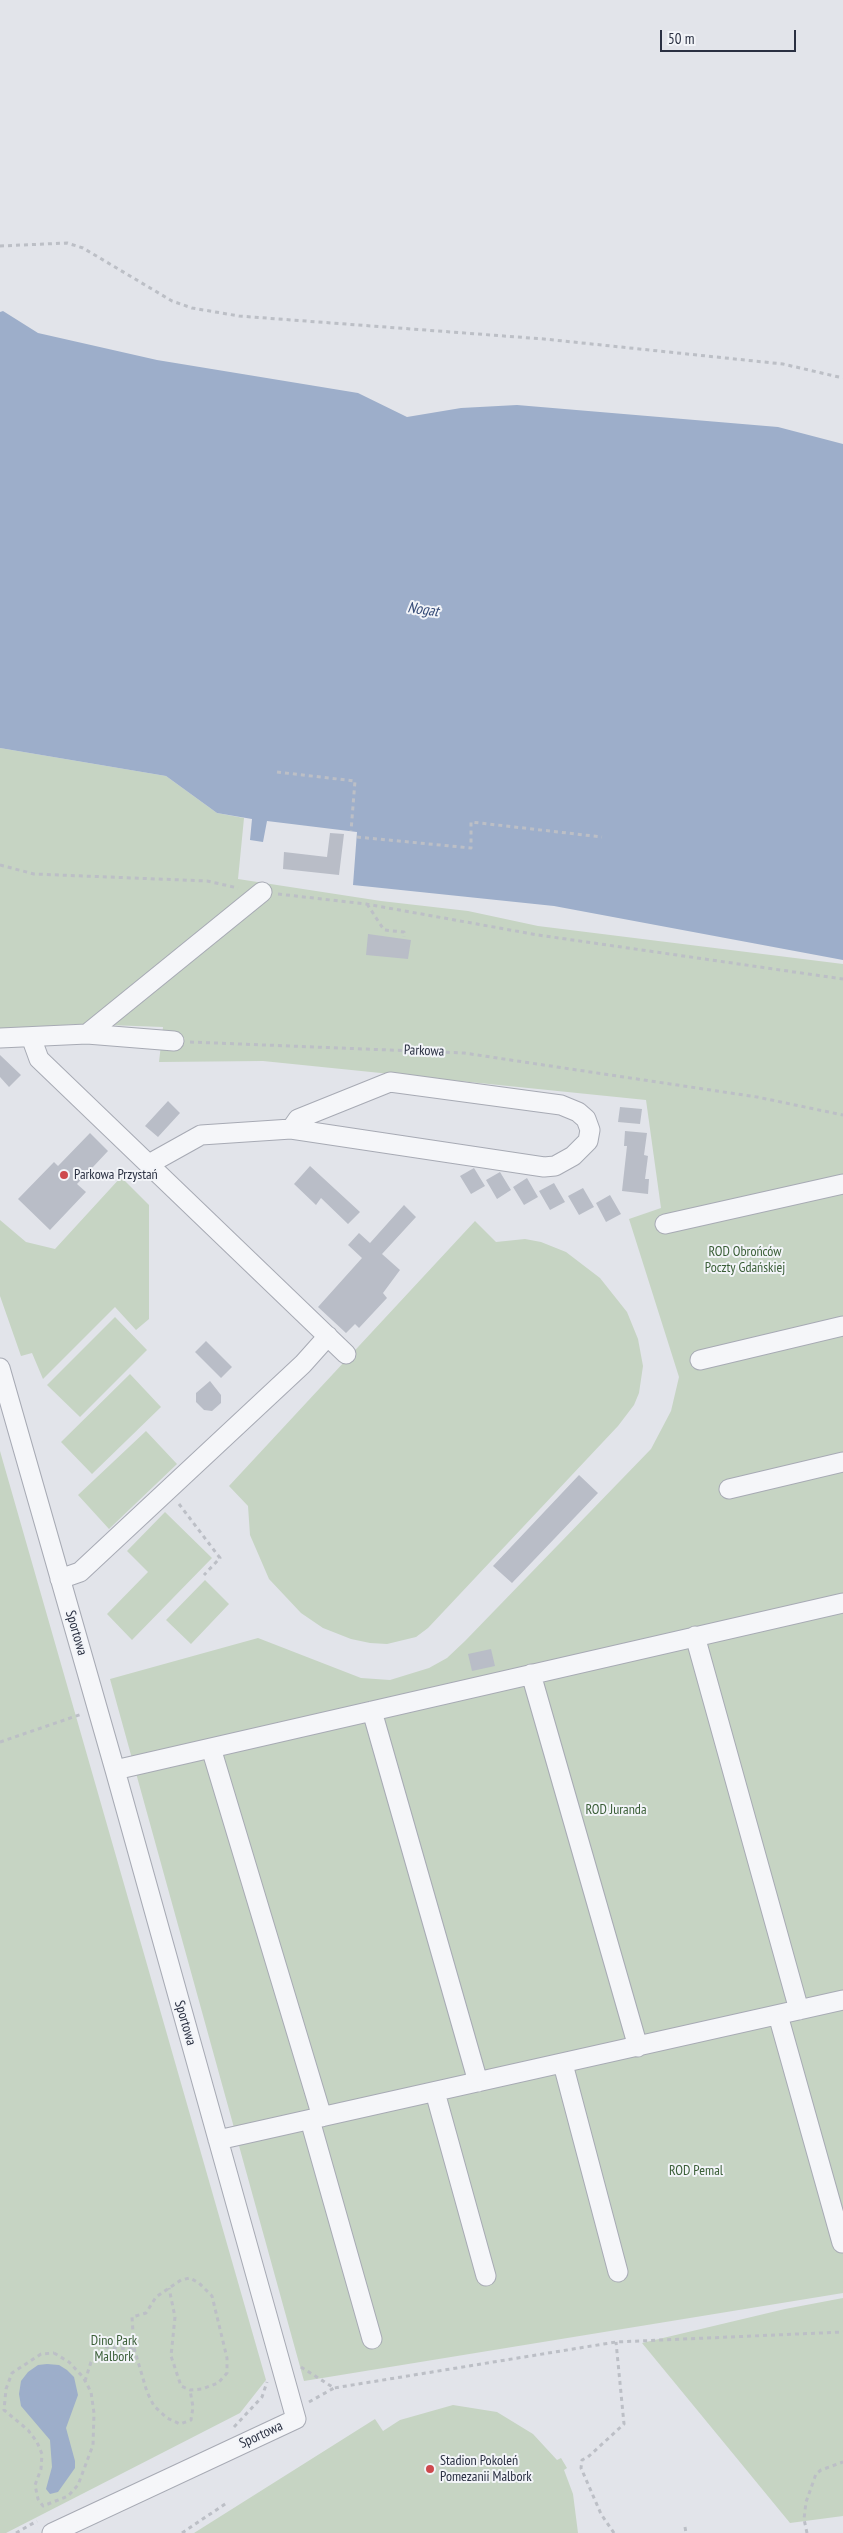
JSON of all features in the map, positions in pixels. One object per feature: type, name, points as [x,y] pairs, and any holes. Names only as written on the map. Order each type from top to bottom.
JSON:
[{"type":"street","points":[[87,1034],[262,892]]},
{"type":"street","points":[[0,1038],[87,1034],[174,1041]]},
{"type":"street","points":[[31,1038],[39,1059],[346,1354]]},
{"type":"street","points":[[149,1164],[201,1135],[290,1129],[544,1167],[555,1166],[573,1156],[588,1141],[590,1130],[586,1119],[578,1112],[561,1105],[390,1082],[298,1119],[290,1129]]},
{"type":"street","points":[[666,1224],[843,1184]]},
{"type":"street","points":[[700,1360],[843,1326]]},
{"type":"street","points":[[60,1579],[80,1572],[303,1364],[328,1336]]},
{"type":"street","name":"Sportowa","points":[[0,1368],[115,1770],[296,2419],[47,2526]]},
{"type":"street","points":[[730,1489],[843,1462]]},
{"type":"street","points":[[115,1770],[843,1603]]},
{"type":"street","points":[[695,1636],[799,2010]]},
{"type":"street","points":[[531,1674],[638,2047]]},
{"type":"street","points":[[372,1711],[478,2082]]},
{"type":"street","points":[[211,1748],[316,2119],[372,2339]]},
{"type":"street","points":[[218,2140],[843,2000]]},
{"type":"street","points":[[778,2015],[842,2243]]},
{"type":"street","points":[[564,2064],[618,2272]]},
{"type":"street","points":[[435,2092],[486,2276]]},
{"type":"path","points":[[0,246],[67,243],[83,248],[172,301],[192,308],[239,316],[544,339],[783,364],[843,378]]},
{"type":"path","points":[[277,772],[355,781],[351,831]]},
{"type":"path","points":[[357,837],[471,848],[471,822],[602,837]]},
{"type":"path","points":[[0,865],[34,874],[207,882],[262,892],[366,904],[538,935],[843,980]]},
{"type":"path","points":[[366,904],[384,930],[404,932],[404,937]]},
{"type":"path","name":"Parkowa","points":[[174,1041],[464,1053],[757,1097],[843,1115]]},
{"type":"path","points":[[168,1490],[220,1558],[204,1575]]},
{"type":"path","points":[[0,1742],[97,1709]]},
{"type":"path","points":[[169,2288],[175,2317],[171,2356],[181,2386],[190,2390],[202,2389],[218,2383],[227,2373],[224,2342],[216,2320],[212,2296],[199,2283],[190,2278],[181,2280],[169,2288],[156,2297],[146,2313],[132,2317],[134,2348],[147,2392],[154,2406],[166,2418],[180,2424],[191,2420],[193,2407],[190,2390]]},
{"type":"path","points":[[231,2430],[262,2397],[271,2369],[281,2367],[300,2366],[334,2388],[616,2342],[843,2332]]},
{"type":"path","points":[[614,2533],[601,2514],[581,2468],[582,2460],[588,2457],[624,2424],[616,2342]]},
{"type":"path","points":[[85,2381],[91,2362],[106,2347],[128,2350],[134,2348]]},
{"type":"path","points":[[54,2353],[69,2362],[85,2381],[91,2392],[94,2413],[93,2445],[78,2485],[68,2496],[43,2506],[38,2498],[35,2485],[41,2469],[42,2454],[38,2442],[28,2430],[2,2411],[6,2389],[12,2373],[40,2354],[54,2353]]},
{"type":"path","points":[[807,2533],[804,2519],[809,2489],[816,2474],[821,2470],[843,2462]]},
{"type":"path","points":[[182,2533],[228,2502]]},
{"type":"path","points":[[16,2533],[47,2526]]},
{"type":"path","points":[[685,2527],[686,2533]]},
{"type":"green space","points":[[0,748],[166,776],[217,813],[244,818],[238,879],[381,901],[468,911],[538,926],[843,964],[843,2293],[304,2381],[110,1679],[258,1638],[361,1678],[390,1680],[429,1668],[447,1658],[465,1641],[651,1449],[671,1411],[679,1377],[629,1219],[661,1208],[646,1100],[263,1061],[159,1062],[163,1027],[80,1024],[0,1029]]},
{"type":"green space","points":[[121,1177],[149,1205],[149,1319],[136,1330],[115,1307],[43,1379],[32,1353],[21,1356],[0,1296],[0,1220],[26,1242],[55,1249]]},
{"type":"green space","points":[[475,1221],[496,1242],[525,1239],[541,1242],[566,1252],[600,1278],[627,1312],[638,1339],[643,1366],[639,1393],[634,1405],[618,1426],[428,1628],[416,1637],[387,1644],[351,1639],[323,1628],[301,1613],[269,1579],[250,1535],[248,1506],[229,1486]]},
{"type":"green space","points":[[115,1317],[147,1350],[80,1417],[47,1385]]},
{"type":"green space","points":[[130,1374],[161,1407],[92,1474],[61,1442]]},
{"type":"green space","points":[[146,1431],[177,1464],[109,1529],[78,1495]]},
{"type":"green space","name":"Dino Park Malbork","points":[[0,1451],[266,2380],[240,2413],[6,2533],[0,2533]]},
{"type":"green space","points":[[165,1512],[212,1558],[132,1640],[107,1614],[148,1572],[127,1551]]},
{"type":"green space","points":[[205,1580],[229,1604],[191,1644],[166,1620]]},
{"type":"green space","points":[[843,2298],[843,2516],[790,2523],[642,2343],[785,2309]]},
{"type":"green space","name":"Stadion Pokoleń Pomezanii Malbork","points":[[453,2405],[497,2412],[533,2434],[557,2460],[561,2458],[567,2468],[564,2470],[573,2494],[578,2533],[194,2533],[375,2419],[383,2431],[400,2420]]},
{"type":"water","name":"Nogat","points":[[3,311],[38,333],[157,360],[358,393],[407,417],[461,408],[517,405],[778,427],[843,444],[843,960],[554,906],[353,885],[357,832],[267,821],[263,842],[250,840],[252,819],[217,813],[166,776],[0,748],[0,312]]},
{"type":"water","points":[[38,2365],[59,2365],[74,2377],[78,2395],[66,2428],[75,2461],[75,2468],[58,2492],[50,2494],[46,2489],[52,2467],[50,2440],[21,2406],[19,2394],[21,2381],[28,2372]]},
{"type":"building","points":[[330,833],[344,834],[339,875],[283,869],[284,852],[327,857]]},
{"type":"building","points":[[368,934],[411,940],[408,959],[366,955]]},
{"type":"building","points":[[0,1055],[21,1075],[9,1087],[0,1077]]},
{"type":"building","points":[[168,1101],[180,1113],[158,1137],[145,1126]]},
{"type":"building","points":[[620,1107],[642,1109],[640,1124],[618,1122]]},
{"type":"building","points":[[625,1131],[647,1133],[644,1155],[648,1156],[645,1179],[649,1179],[648,1194],[622,1191],[627,1146],[624,1146]]},
{"type":"building","name":"Parkowa Przystań","points":[[90,1133],[108,1151],[77,1184],[86,1192],[50,1230],[18,1199],[54,1162],[58,1166]]},
{"type":"building","points":[[310,1166],[360,1212],[348,1224],[321,1198],[316,1205],[294,1184]]},
{"type":"building","points":[[474,1168],[485,1186],[471,1194],[460,1176]]},
{"type":"building","points":[[500,1172],[511,1190],[497,1199],[486,1180]]},
{"type":"building","points":[[527,1178],[538,1197],[524,1205],[513,1187]]},
{"type":"building","points":[[554,1183],[565,1202],[550,1210],[539,1191]]},
{"type":"building","points":[[583,1188],[594,1207],[579,1215],[568,1196]]},
{"type":"building","points":[[610,1195],[621,1214],[606,1222],[596,1203]]},
{"type":"building","points":[[404,1205],[416,1217],[382,1254],[400,1270],[383,1293],[387,1298],[359,1328],[355,1324],[346,1333],[318,1307],[362,1258],[348,1245],[359,1233],[370,1243]]},
{"type":"building","points":[[206,1341],[232,1367],[221,1378],[195,1352]]},
{"type":"building","points":[[210,1381],[221,1395],[221,1403],[212,1411],[204,1410],[196,1402],[196,1393]]},
{"type":"building","points":[[579,1475],[598,1493],[512,1583],[493,1566]]},
{"type":"building","points":[[491,1649],[495,1666],[472,1671],[468,1654]]},
{"type":"place","name":"Parkowa Przystań","points":[[64,1175]]},
{"type":"place","name":"Stadion Pokoleń Pomezanii Malbork","points":[[430,2469]]},
{"type":"park label","name":"ROD Obrońców Poczty Gdańskiej","points":[[745,1260]]},
{"type":"park label","name":"ROD Juranda","points":[[616,1810]]},
{"type":"park label","name":"ROD Pemal","points":[[696,2171]]}]
